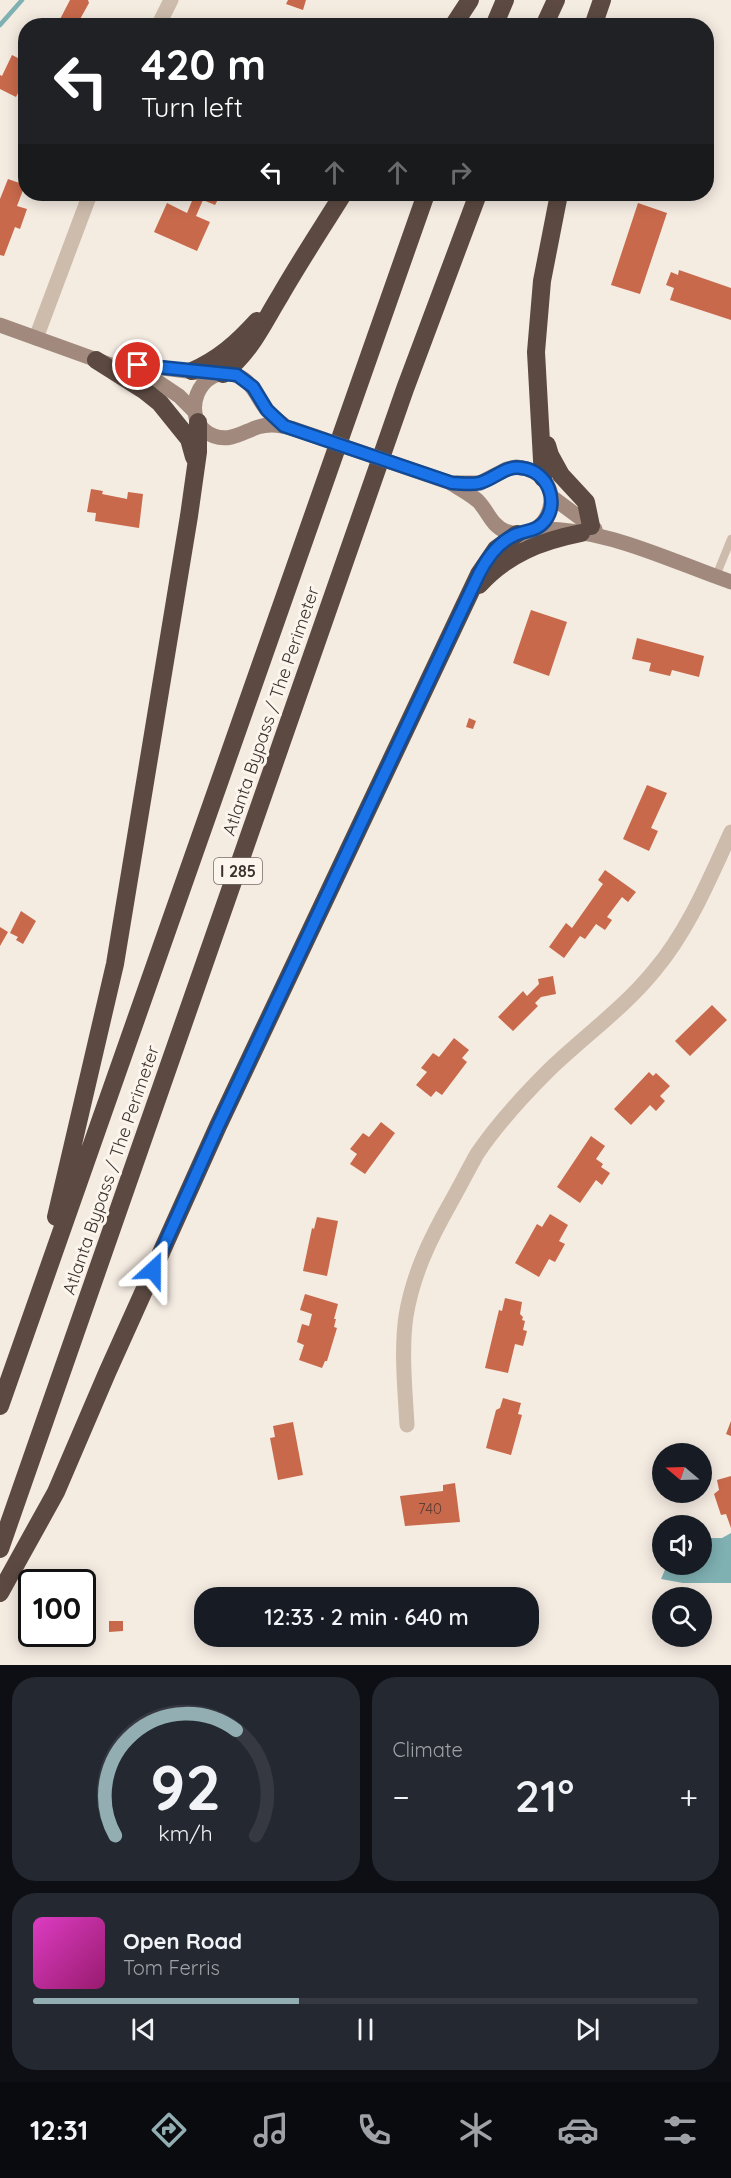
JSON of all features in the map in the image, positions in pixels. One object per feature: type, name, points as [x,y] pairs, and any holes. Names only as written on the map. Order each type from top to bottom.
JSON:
[{"type":"highway","points":[[458,18],[470,0]]},
{"type":"highway","points":[[497,18],[505,0]]},
{"type":"highway","points":[[548,18],[556,0]]},
{"type":"highway","points":[[596,18],[602,0]]},
{"type":"highway","points":[[220,374],[246,352],[339,201]]},
{"type":"highway","name":"Atlanta Bypass / The Perimeter","points":[[0,1406],[424,201]]},
{"type":"highway","name":"Atlanta Bypass / The Perimeter","points":[[0,1549],[405,389],[475,201]]},
{"type":"highway","points":[[543,478],[536,352],[542,281],[558,201]]},
{"type":"highway","points":[[192,371],[226,353],[279,298]]},
{"type":"highway","points":[[96,360],[145,391],[160,404],[189,439],[196,466]]},
{"type":"highway","points":[[38,1298],[116,964],[196,466],[196,417]]},
{"type":"highway","points":[[466,600],[490,573],[510,557],[533,545],[592,532],[586,502],[561,475],[550,456],[540,422]]},
{"type":"highway","points":[[0,1593],[56,1492],[218,1126],[466,600],[487,560],[496,549],[517,534]]},
{"type":"street","points":[[162,18],[171,0]]},
{"type":"street","points":[[36,338],[87,201]]},
{"type":"street","points":[[0,325],[158,382],[178,396],[204,430],[213,436],[234,437],[259,427],[289,427]]},
{"type":"street","points":[[96,360],[237,375],[246,380],[267,410],[289,427],[452,483],[480,503],[500,529],[517,534],[537,529],[592,532],[731,582]]},
{"type":"street","points":[[196,417],[197,392],[202,384],[220,374]]},
{"type":"street","points":[[452,483],[480,483],[507,469],[516,467],[535,471],[543,478],[552,497],[592,532]]},
{"type":"street","points":[[537,529],[548,516],[552,497]]},
{"type":"street","points":[[407,1425],[404,1353],[406,1317],[414,1277],[428,1243],[477,1155],[500,1124],[549,1071],[631,998],[656,970],[678,938],[702,894],[731,832]]},
{"type":"lane","points":[[716,576],[731,539]]},
{"type":"water","points":[[731,1533],[731,1583],[683,1583],[661,1579],[663,1575],[712,1575],[712,1538],[722,1538]]},
{"type":"building","points":[[70,0],[88,0],[89,3],[81,18],[61,18]]},
{"type":"building","points":[[288,0],[306,0],[303,10],[286,4]]},
{"type":"building","points":[[12,55],[18,58],[16,97],[0,89],[0,75],[2,76]]},
{"type":"building","points":[[8,179],[18,183],[17,206],[27,209],[20,229],[15,227],[4,256],[0,255],[0,199]]},
{"type":"building","points":[[192,201],[203,201],[196,216],[210,222],[197,251],[154,232],[167,203],[187,213]]},
{"type":"building","points":[[205,201],[217,201],[215,205]]},
{"type":"building","points":[[638,203],[667,213],[640,294],[611,285]]},
{"type":"building","points":[[679,270],[731,288],[731,320],[670,300],[674,288],[666,285],[671,272],[678,275]]},
{"type":"building","points":[[91,489],[103,491],[102,494],[127,499],[128,492],[143,494],[139,528],[95,521],[96,513],[87,512]]},
{"type":"building","points":[[531,610],[567,622],[549,676],[513,663]]},
{"type":"building","points":[[637,638],[704,656],[699,677],[672,670],[670,676],[649,671],[651,663],[632,659]]},
{"type":"building","points":[[469,718],[476,721],[473,729],[466,727]]},
{"type":"building","points":[[647,785],[667,793],[651,828],[658,831],[649,851],[623,839]]},
{"type":"building","points":[[605,870],[636,892],[628,902],[622,897],[607,917],[612,920],[605,930],[596,924],[585,939],[580,936],[564,958],[549,947],[566,923],[572,928],[603,884],[598,880]]},
{"type":"building","points":[[21,911],[36,921],[23,944],[16,940],[18,937],[10,933]]},
{"type":"building","points":[[0,927],[8,932],[0,946]]},
{"type":"building","points":[[553,976],[556,994],[541,997],[535,1003],[538,1006],[513,1031],[498,1017],[523,991],[527,996],[539,984],[538,979]]},
{"type":"building","points":[[712,1005],[727,1020],[690,1056],[675,1041]]},
{"type":"building","points":[[454,1038],[469,1050],[462,1058],[467,1062],[442,1095],[436,1091],[431,1097],[416,1085],[427,1072],[421,1068],[433,1053],[439,1057]]},
{"type":"building","points":[[649,1072],[653,1076],[656,1073],[670,1086],[660,1096],[665,1101],[656,1111],[650,1105],[631,1125],[614,1109]]},
{"type":"building","points":[[381,1122],[395,1133],[365,1174],[350,1164],[357,1154],[350,1149],[363,1133],[369,1137]]},
{"type":"building","points":[[591,1136],[605,1146],[596,1159],[603,1164],[601,1167],[610,1173],[602,1185],[596,1180],[580,1203],[557,1187]]},
{"type":"building","points":[[550,1214],[568,1225],[559,1241],[565,1244],[555,1262],[549,1259],[539,1277],[515,1263],[537,1224],[542,1227]]},
{"type":"building","points":[[317,1217],[338,1221],[327,1276],[303,1271],[312,1228],[314,1229]]},
{"type":"building","points":[[305,1294],[338,1304],[334,1319],[336,1319],[334,1327],[337,1328],[327,1361],[322,1368],[299,1360],[304,1345],[297,1342],[302,1324],[309,1326],[312,1314],[300,1310]]},
{"type":"building","points":[[505,1298],[522,1302],[520,1314],[523,1317],[522,1320],[525,1321],[523,1330],[527,1331],[523,1346],[515,1344],[508,1373],[485,1368],[499,1310],[502,1311]]},
{"type":"building","points":[[503,1398],[521,1403],[518,1414],[522,1415],[511,1455],[486,1448],[496,1410],[500,1408]]},
{"type":"building","points":[[731,1421],[731,1436],[726,1434]]},
{"type":"building","points":[[293,1422],[303,1475],[278,1480],[270,1438],[275,1437],[273,1426]]},
{"type":"building","points":[[731,1476],[731,1528],[726,1514],[721,1515],[714,1494],[719,1490],[717,1480]]},
{"type":"building","points":[[455,1483],[460,1522],[405,1526],[400,1496],[443,1491],[443,1485]]},
{"type":"building","points":[[109,1621],[123,1621],[123,1631],[109,1632]]},
{"type":"waterway","points":[[0,25],[22,0]]},
{"type":"route","points":[[138,365],[237,375],[253,387],[267,410],[284,426],[452,483],[480,483],[507,469],[526,468],[535,471],[543,478],[552,497],[545,521],[537,529],[517,534],[506,540],[487,560],[479,574],[218,1126],[153,1270]]}]
